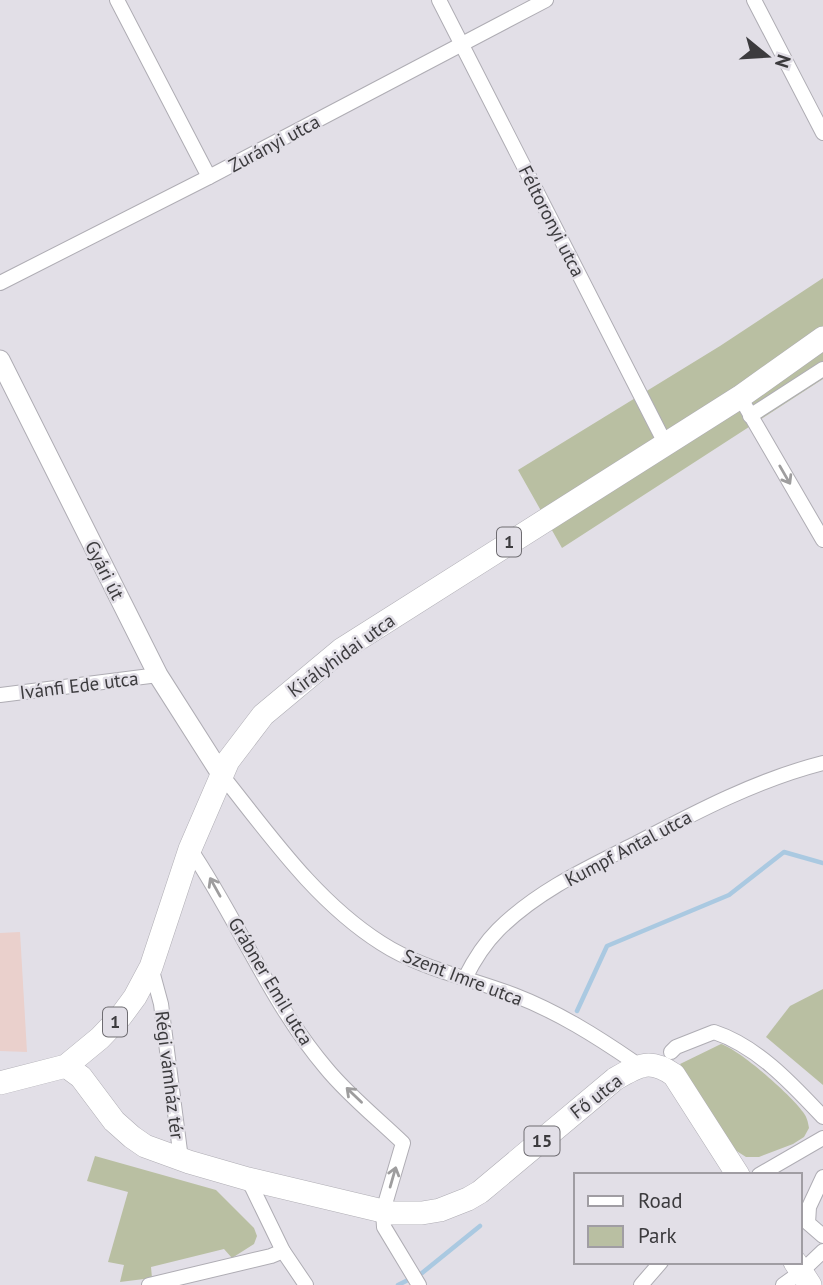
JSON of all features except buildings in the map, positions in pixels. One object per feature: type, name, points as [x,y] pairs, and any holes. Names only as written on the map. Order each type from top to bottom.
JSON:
[{"type":"main road","name":"Királyhidai utca","points":[[0,1083],[66,1066],[100,1038],[135,997],[151,967],[190,849],[221,774],[234,750],[263,715],[341,650],[665,443],[745,406],[823,338]]},
{"type":"main road","name":"Fő utca","points":[[181,1159],[248,1179],[383,1211],[422,1213],[440,1210],[480,1192],[615,1079],[637,1066],[647,1064],[658,1066],[674,1076],[737,1173]]},
{"type":"main road","name":"Régi vámház tér","points":[[66,1066],[81,1077],[114,1121],[132,1137],[145,1146],[181,1159]]},
{"type":"street","points":[[117,0],[209,177]]},
{"type":"street","name":"Féltoronyi utca","points":[[439,0],[665,443]]},
{"type":"street","name":"Zurányi utca","points":[[0,284],[546,0]]},
{"type":"street","points":[[754,0],[823,134]]},
{"type":"street","name":"Gyári út","points":[[0,360],[158,675],[221,774]]},
{"type":"street","name":"Királyhidai utca","points":[[745,406],[823,369]]},
{"type":"street","points":[[745,406],[823,540]]},
{"type":"street","name":"Ivánfi Ede utca","points":[[0,695],[158,675]]},
{"type":"street","name":"Kumpf Antal utca","points":[[465,978],[477,953],[499,929],[543,893],[702,809],[792,771],[823,763]]},
{"type":"street","name":"Szent Imre utca","points":[[221,774],[321,896],[380,943],[410,959],[515,995],[565,1017],[637,1066]]},
{"type":"street","name":"Grábner Emil utca","points":[[190,849],[209,876],[279,1002],[326,1068],[403,1143],[383,1211]]},
{"type":"street","name":"Régi vámház tér","points":[[151,967],[161,1004],[181,1159]]},
{"type":"street","points":[[671,1052],[713,1032],[734,1039],[781,1076],[823,1117]]},
{"type":"street","points":[[762,1173],[823,1138]]},
{"type":"street","points":[[823,1177],[809,1207],[808,1223],[823,1236]]},
{"type":"street","points":[[248,1179],[283,1251],[306,1285]]},
{"type":"street","points":[[383,1211],[384,1227],[415,1280]]},
{"type":"street","points":[[149,1285],[283,1251]]},
{"type":"street","points":[[797,1276],[823,1251]]},
{"type":"street","points":[[641,1285],[659,1264]]},
{"type":"shaded area","points":[[20,932],[27,1052],[0,1051],[0,933]]},
{"type":"green space","points":[[823,278],[823,379],[562,548],[518,470],[720,346]]},
{"type":"green space","points":[[823,989],[823,1085],[766,1037],[790,1006]]},
{"type":"green space","points":[[721,1044],[752,1063],[797,1105],[809,1128],[804,1137],[759,1157],[746,1157],[735,1150],[680,1064]]},
{"type":"green space","points":[[95,1156],[216,1190],[254,1228],[257,1236],[254,1244],[232,1258],[224,1249],[151,1267],[152,1278],[120,1282],[124,1265],[108,1262],[128,1192],[87,1181]]},
{"type":"waterway","points":[[577,1011],[607,946],[729,895],[784,852],[823,863]]},
{"type":"waterway","points":[[398,1285],[422,1273],[480,1226]]}]
